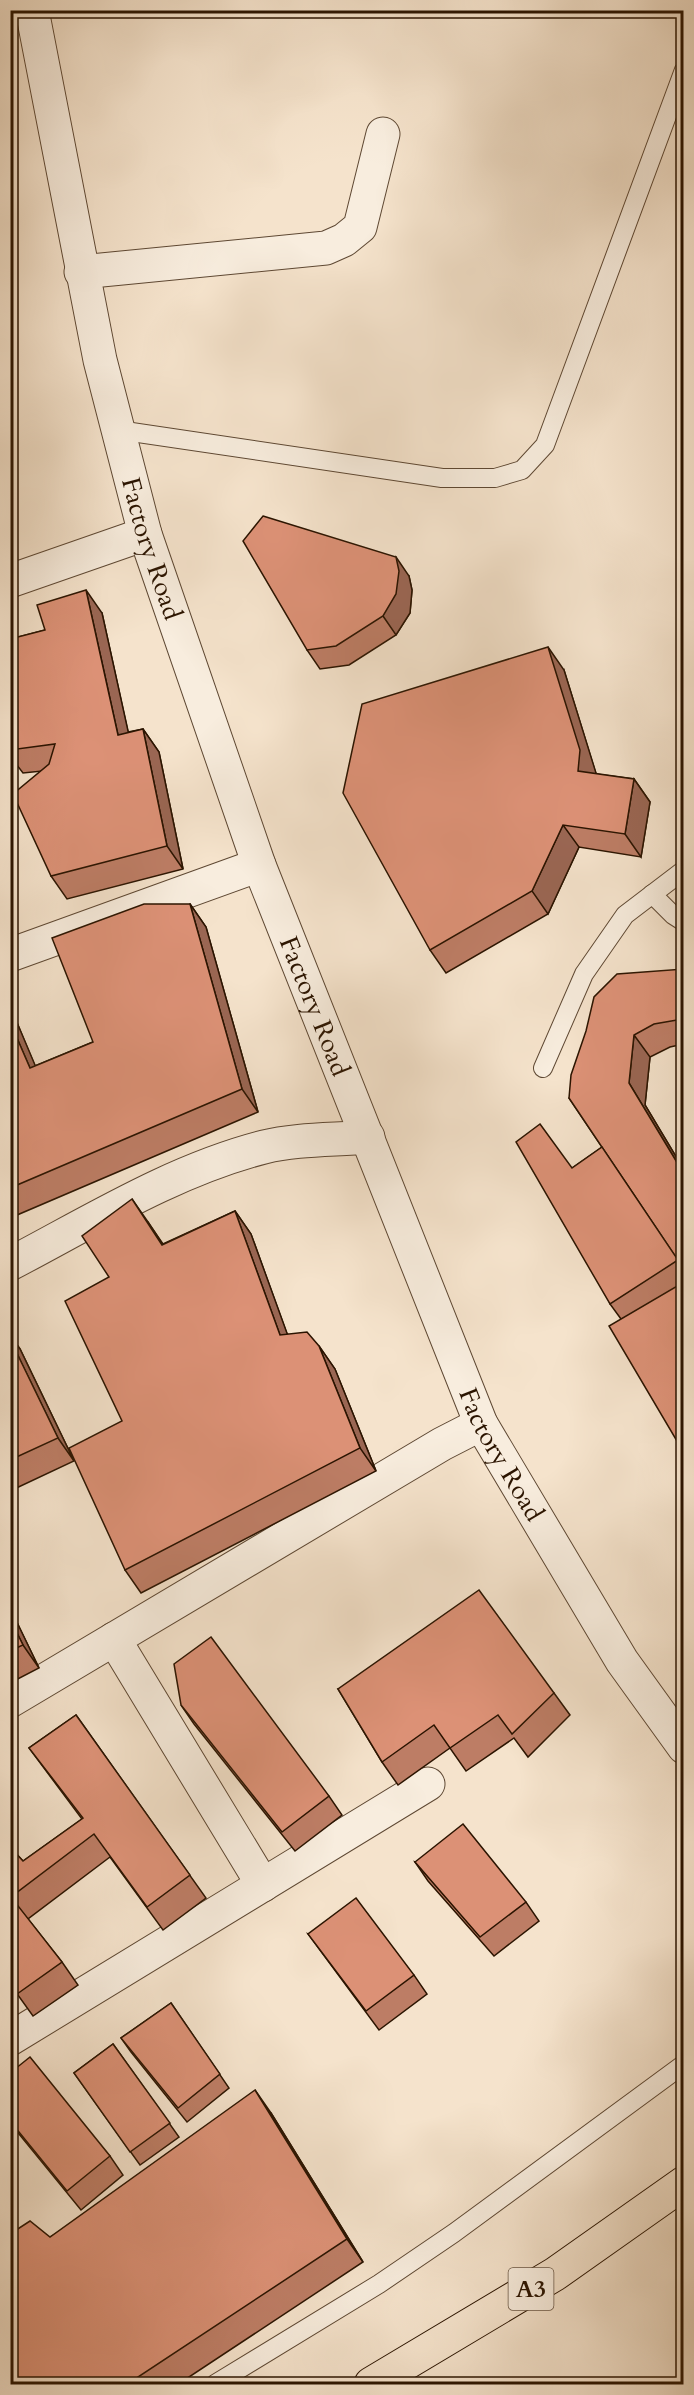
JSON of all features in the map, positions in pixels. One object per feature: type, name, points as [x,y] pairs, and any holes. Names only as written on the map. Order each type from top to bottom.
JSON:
[{"type":"highway","name":"A3","points":[[371,2385],[555,2274],[684,2183]]},
{"type":"street","name":"Factory Road","points":[[32,10],[81,272],[100,360],[145,534],[259,865],[481,1424],[622,1661],[684,1748]]},
{"type":"street","points":[[81,272],[326,248],[344,240],[360,227],[383,134]]},
{"type":"street","points":[[10,581],[145,534]]},
{"type":"street","points":[[10,955],[259,865]]},
{"type":"street","points":[[10,1264],[167,1182],[222,1160],[266,1146],[368,1137]]},
{"type":"street","points":[[10,1701],[442,1444],[481,1424]]},
{"type":"street","points":[[114,1639],[263,1885]]},
{"type":"street","points":[[10,2039],[428,1784]]},
{"type":"lane","points":[[118,430],[442,478],[495,478],[522,470],[545,445],[684,70]]},
{"type":"lane","points":[[543,1068],[584,974],[625,915],[684,870]]},
{"type":"lane","points":[[652,894],[673,915],[684,922]]},
{"type":"lane","points":[[215,2385],[379,2284],[454,2233],[684,2064]]},
{"type":"building","points":[[263,516],[396,557],[399,571],[396,594],[383,616],[336,646],[307,650],[243,541]]},
{"type":"building","points":[[86,590],[118,735],[143,729],[167,846],[51,876],[13,794],[49,764],[55,744],[10,750],[10,639],[45,630],[37,605]]},
{"type":"building","points":[[548,647],[580,750],[578,771],[634,779],[625,834],[563,825],[532,891],[430,950],[343,793],[362,704]]},
{"type":"building","points":[[144,904],[190,904],[242,1089],[10,1188],[10,1022],[30,1068],[93,1042],[52,938]]},
{"type":"building","points":[[684,969],[684,1021],[654,1024],[634,1035],[629,1083],[684,1174],[684,1254],[677,1259],[569,1098],[571,1075],[586,1031],[594,997],[617,974]]},
{"type":"building","points":[[540,1124],[572,1168],[602,1147],[678,1260],[610,1304],[516,1142]]},
{"type":"building","points":[[132,1199],[162,1245],[235,1211],[280,1335],[307,1332],[319,1346],[360,1448],[125,1570],[69,1448],[122,1421],[65,1301],[109,1277],[82,1236]]},
{"type":"building","points":[[684,1282],[684,1453],[609,1326]]},
{"type":"building","points":[[10,1339],[58,1438],[10,1460]]},
{"type":"building","points":[[479,1590],[554,1693],[512,1734],[498,1715],[450,1748],[434,1725],[382,1762],[338,1689]]},
{"type":"building","points":[[10,1619],[23,1645],[10,1651]]},
{"type":"building","points":[[211,1637],[329,1796],[282,1832],[181,1705],[174,1664]]},
{"type":"building","points":[[76,1715],[190,1875],[147,1907],[94,1834],[11,1897],[62,1962],[17,1994],[10,1984],[10,1847],[23,1861],[83,1818],[29,1748]]},
{"type":"building","points":[[463,1824],[526,1902],[480,1937],[415,1862]]},
{"type":"building","points":[[356,1898],[414,1975],[366,2011],[308,1934]]},
{"type":"building","points":[[171,2003],[220,2074],[178,2108],[121,2038]]},
{"type":"building","points":[[113,2044],[170,2123],[130,2152],[74,2073]]},
{"type":"building","points":[[30,2057],[110,2156],[67,2191],[10,2121],[10,2073]]},
{"type":"building","points":[[255,2090],[347,2239],[126,2385],[10,2385],[10,2234],[30,2221],[50,2237]]}]
